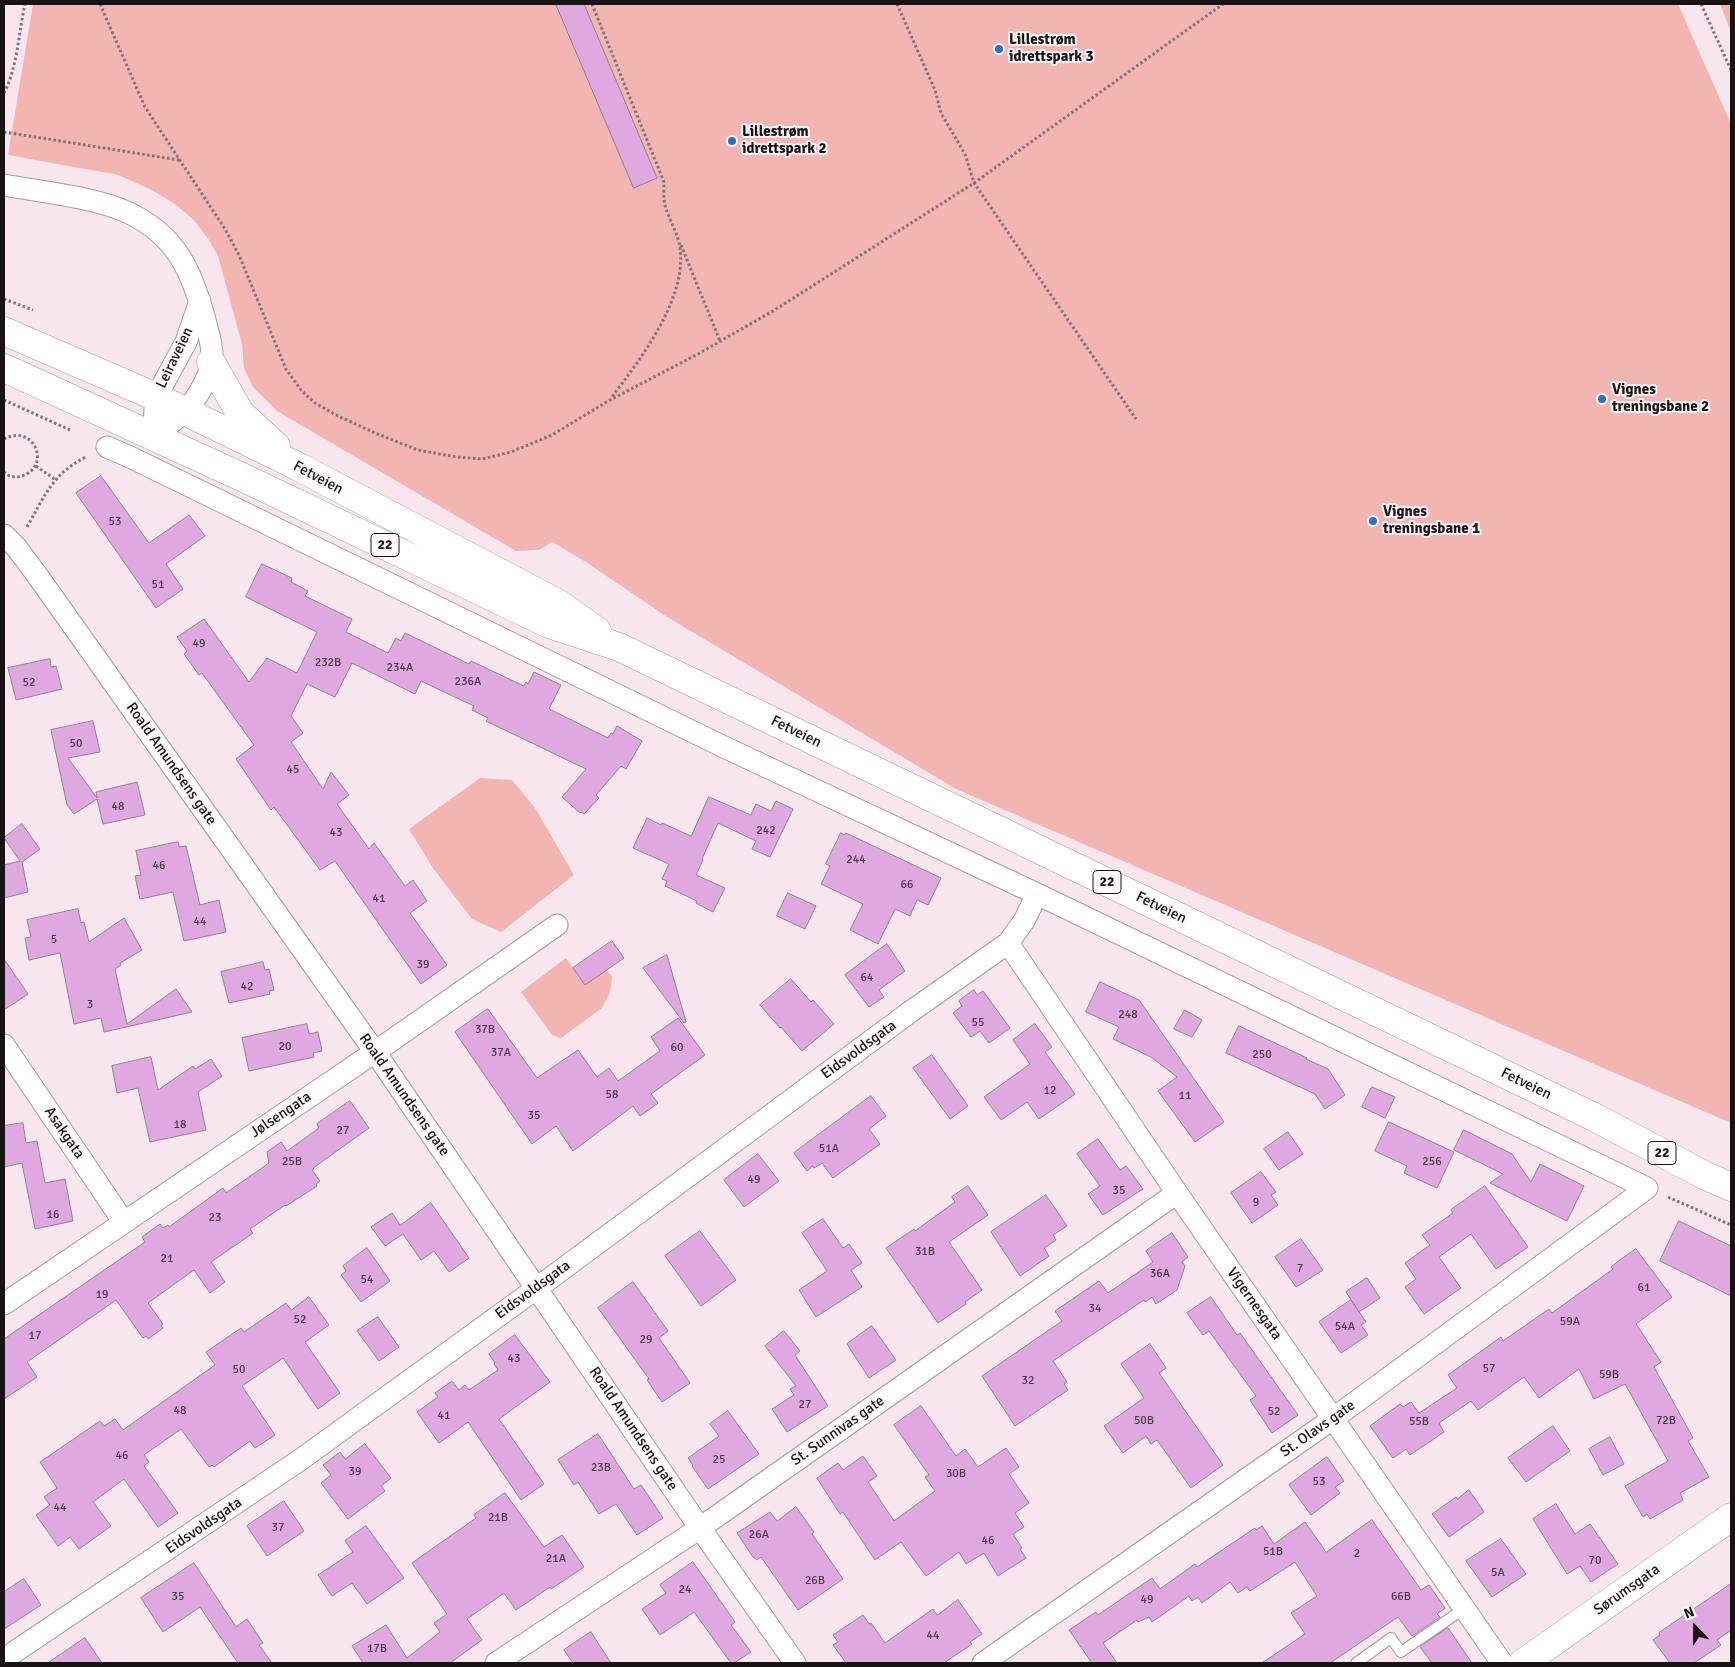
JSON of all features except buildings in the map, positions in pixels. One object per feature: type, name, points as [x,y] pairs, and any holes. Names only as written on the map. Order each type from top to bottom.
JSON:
[{"type":"main road","name":"Fetveien","points":[[4,331],[156,397],[299,467],[559,604],[619,647]]},
{"type":"main road","points":[[212,362],[240,413],[299,467]]},
{"type":"main road","name":"Fetveien","points":[[4,368],[153,436],[549,624],[619,647],[1594,1117],[1731,1188]]},
{"type":"main road","name":"Fetveien","points":[[1594,1117],[1731,1172]]},
{"type":"main road","name":"Sørumsgata","points":[[1523,1663],[1731,1517]]},
{"type":"street","name":"Leiraveien","points":[[4,185],[107,206],[128,213],[151,226],[167,239],[178,252],[195,284],[213,349],[212,362],[198,395],[186,412],[153,436]]},
{"type":"street","name":"Leiraveien","points":[[153,436],[156,397],[186,342],[200,301]]},
{"type":"street","points":[[107,447],[722,746],[1037,894],[1647,1188]]},
{"type":"street","name":"Roald Amundsens gate","points":[[10,541],[375,1052],[700,1528],[795,1663]]},
{"type":"street","name":"Eidsvoldsgata","points":[[8,1659],[292,1466],[537,1288],[910,1012],[1008,943],[1024,920],[1037,894]]},
{"type":"street","name":"Jølsengata","points":[[4,1304],[375,1052],[557,925]]},
{"type":"street","name":"Vigernesgata","points":[[1008,943],[1177,1193],[1502,1663]]},
{"type":"street","name":"Asakgata","points":[[4,1045],[124,1221]]},
{"type":"street","name":"St. Olavs gate","points":[[983,1663],[1334,1418],[1647,1188]]},
{"type":"street","name":"St. Sunnivas gate","points":[[496,1663],[700,1528],[1177,1193]]},
{"type":"lane","points":[[1356,1663],[1391,1638],[1401,1652],[1464,1608]]},
{"type":"path","points":[[4,93],[8,86],[24,4]]},
{"type":"path","points":[[100,4],[145,107],[225,229],[239,255],[286,369],[301,390],[315,403],[338,416],[418,450],[456,457],[482,459],[511,452],[552,435],[610,400],[720,342],[773,311],[974,183],[1223,4]]},
{"type":"path","points":[[592,4],[664,182],[665,204],[720,342]]},
{"type":"path","points":[[898,4],[935,90],[940,113],[965,154],[974,183],[1136,418]]},
{"type":"path","points":[[1701,4],[1731,70]]},
{"type":"path","points":[[4,132],[180,160]]},
{"type":"path","points":[[610,400],[642,356],[668,309],[679,276],[681,258],[676,233]]},
{"type":"path","points":[[4,299],[33,310]]},
{"type":"path","points":[[4,400],[107,447]]},
{"type":"path","points":[[4,439],[15,435],[26,437],[34,444],[38,455],[36,466],[28,474],[18,477],[7,475],[4,472]]},
{"type":"path","points":[[10,541],[51,484],[81,460],[107,447]]},
{"type":"path","points":[[36,466],[56,480]]},
{"type":"path","points":[[1647,1188],[1731,1225]]},
{"type":"shaded area","points":[[33,4],[1678,4],[1731,124],[1731,1123],[956,789],[664,615],[586,562],[552,542],[539,550],[516,551],[277,411],[253,387],[244,368],[242,344],[218,256],[194,220],[175,204],[150,189],[118,175],[8,155]]},
{"type":"shaded area","points":[[1720,4],[1731,4],[1731,32]]},
{"type":"shaded area","points":[[480,778],[512,780],[535,808],[574,875],[501,932],[472,919],[433,868],[409,829]]},
{"type":"shaded area","points":[[566,958],[583,982],[605,967],[612,977],[610,992],[602,1008],[561,1038],[552,1035],[521,992]]},
{"type":"place","name":"Lillestrøm idrettspark 3","points":[[999,49]]},
{"type":"place","name":"Lillestrøm idrettspark 2","points":[[732,141]]},
{"type":"place","name":"Vignes treningsbane 2","points":[[1602,399]]},
{"type":"place","name":"Vignes treningsbane 1","points":[[1373,521]]}]
